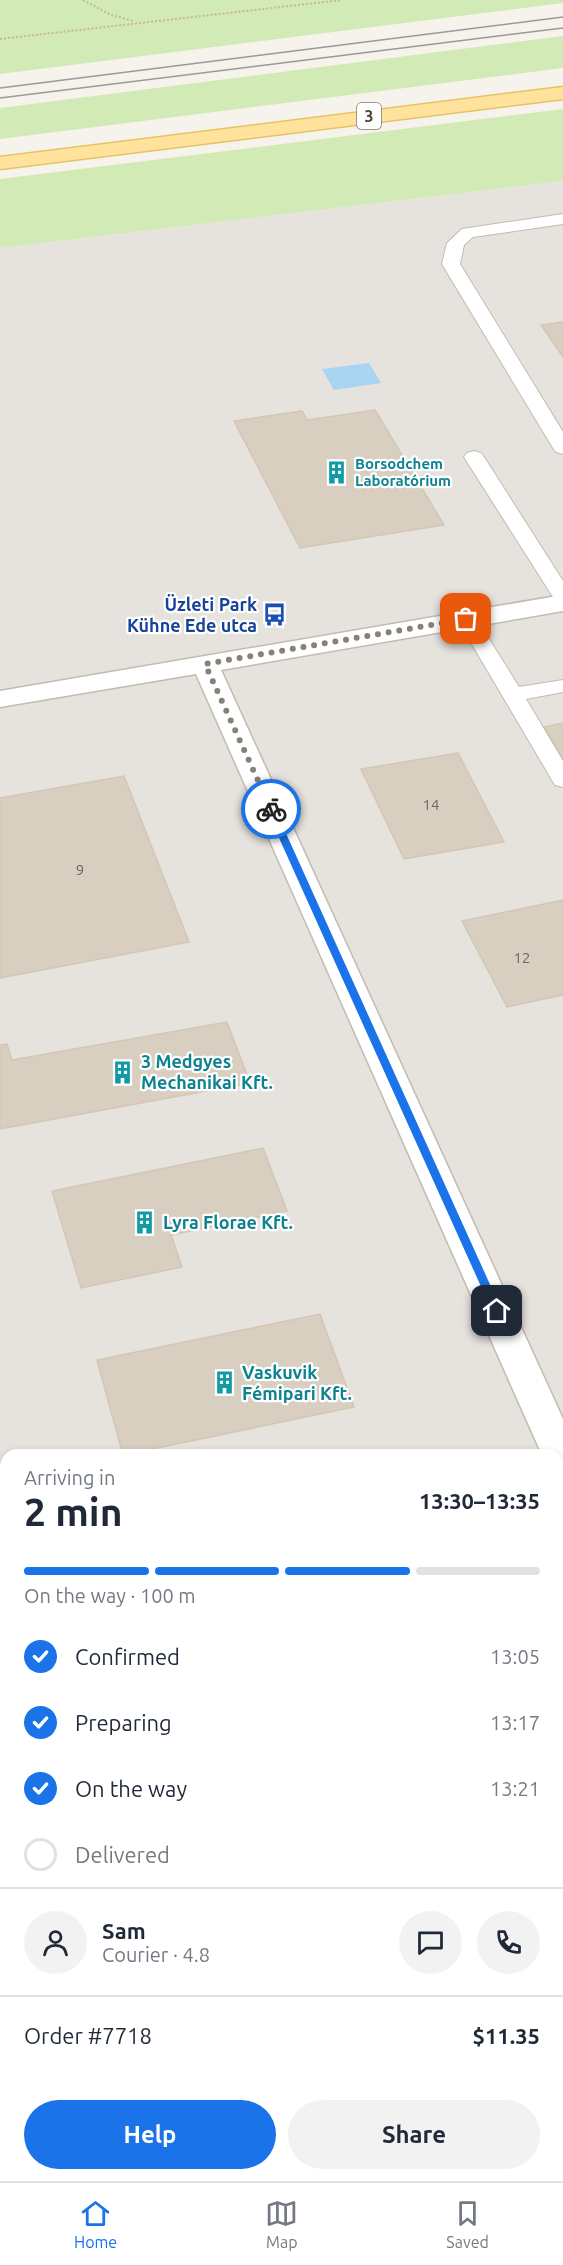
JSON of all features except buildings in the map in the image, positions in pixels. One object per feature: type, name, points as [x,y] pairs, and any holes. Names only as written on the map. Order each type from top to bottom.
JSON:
[{"type":"main road","name":"3","points":[[0,163],[563,93]]},
{"type":"street","points":[[0,699],[563,603]]},
{"type":"street","points":[[205,664],[558,1449]]},
{"type":"lane","points":[[563,219],[468,233],[456,243],[451,264],[563,448]]},
{"type":"lane","points":[[474,457],[563,597]]},
{"type":"lane","points":[[466,619],[563,780]]},
{"type":"lane","points":[[512,695],[563,686]]},
{"type":"path","points":[[83,0],[111,15],[139,23]]},
{"type":"path","points":[[0,39],[342,0]]},
{"type":"shaded area","points":[[563,181],[563,1449],[0,1449],[0,248]]},
{"type":"green space","points":[[0,0],[563,0],[563,3],[0,74]]},
{"type":"green space","points":[[563,36],[563,68],[0,139],[0,108]]},
{"type":"green space","points":[[563,109],[563,181],[0,248],[0,179]]},
{"type":"water","points":[[369,363],[381,383],[334,390],[322,369]]},
{"type":"tram line","points":[[0,88],[563,17]]},
{"type":"tram line","points":[[0,98],[563,28]]},
{"type":"way so far","points":[[271,809],[205,664],[466,619]]},
{"type":"place","name":"Borsodchem Laboratórium","points":[[337,473]]},
{"type":"place","name":"Üzleti Park Kühne Ede utca","points":[[275,615]]},
{"type":"place","name":"3 Medgyes Mechanikai Kft.","points":[[123,1072]]},
{"type":"place","name":"Lyra Florae Kft.","points":[[145,1223]]},
{"type":"place","name":"Vaskuvik Fémipari Kft.","points":[[224,1383]]},
{"type":"route","points":[[271,809],[497,1311]]}]
